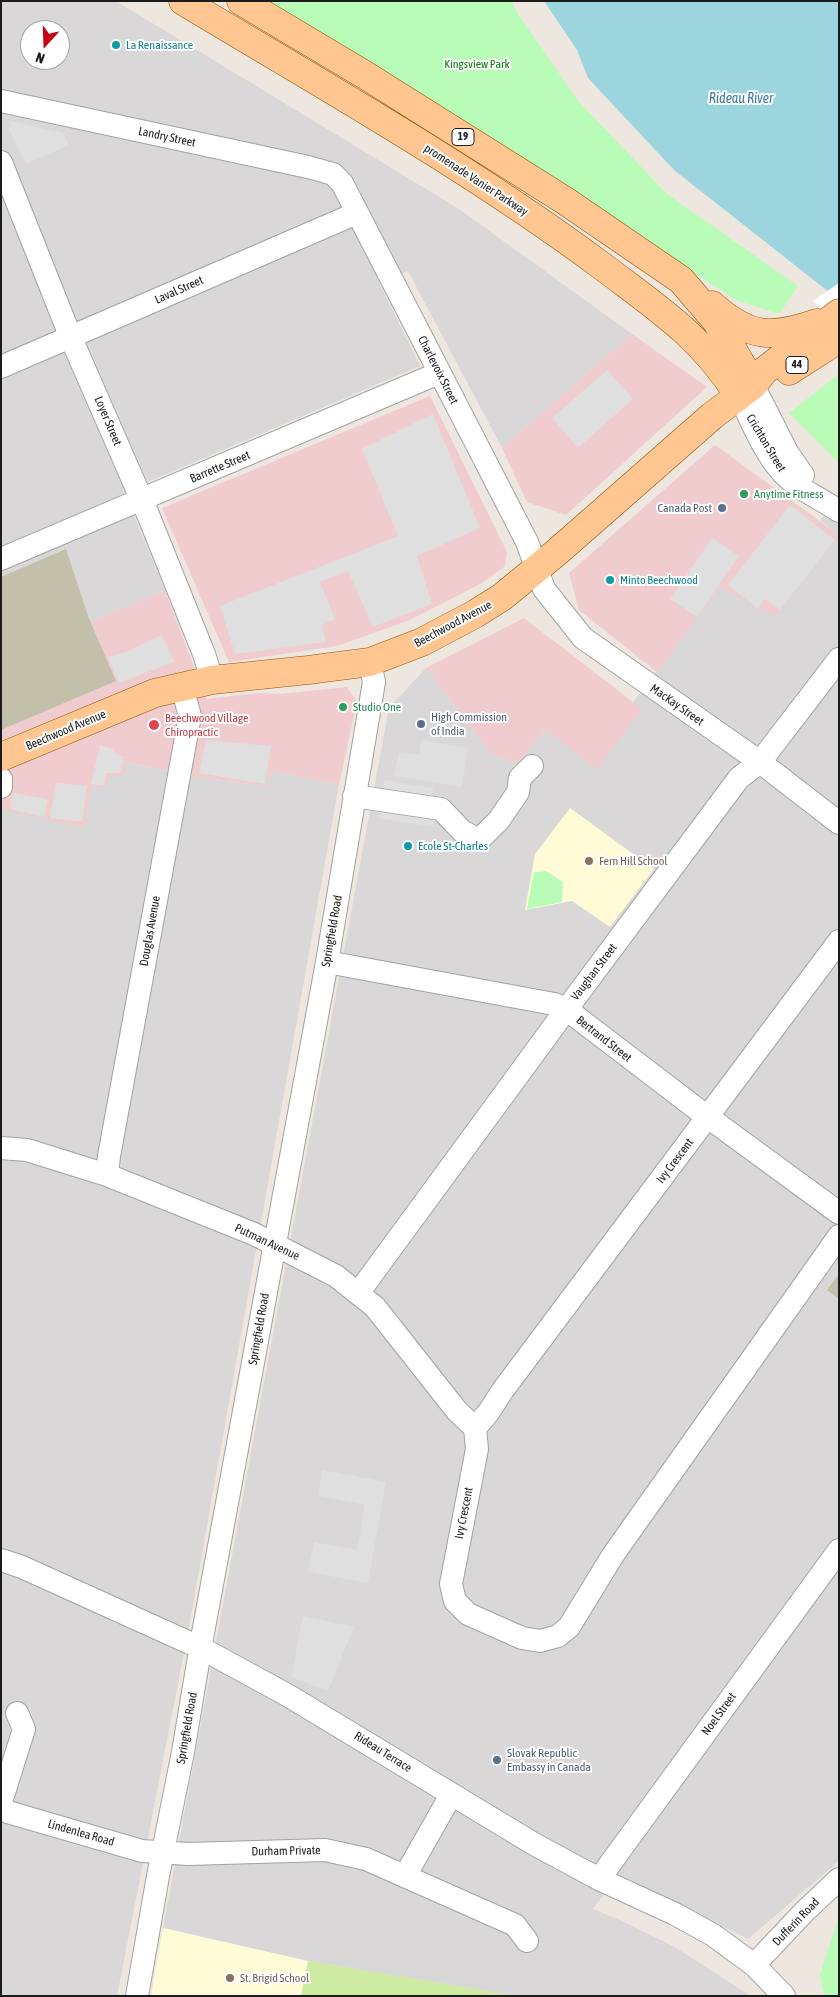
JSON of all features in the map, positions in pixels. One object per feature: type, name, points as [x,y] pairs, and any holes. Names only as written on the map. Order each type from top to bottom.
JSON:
[{"type":"main road","name":"promenade Vanier Parkway","points":[[183,1],[464,171],[564,238],[684,328],[725,373],[746,390]]},
{"type":"main road","name":"19","points":[[240,1],[374,81],[564,200],[681,280],[717,322],[746,390]]},
{"type":"main road","points":[[681,280],[723,315],[745,328],[758,332],[790,332],[837,323]]},
{"type":"main road","name":"44","points":[[746,390],[764,371],[837,323]]},
{"type":"main road","name":"Beechwood Avenue","points":[[1,757],[155,693],[212,680],[370,662],[422,642],[475,614],[502,597],[712,416],[746,390]]},
{"type":"street","name":"Landry Street","points":[[1,102],[308,167],[333,174]]},
{"type":"street","name":"Loyer Street","points":[[2,169],[142,500],[204,654],[212,680]]},
{"type":"street","name":"Charlevoix Street","points":[[333,174],[342,183],[527,542],[537,568]]},
{"type":"street","name":"Laval Street","points":[[1,367],[72,338],[357,213]]},
{"type":"street","name":"Barrette Street","points":[[1,559],[439,373]]},
{"type":"street","name":"Crichton Street","points":[[746,390],[787,452],[832,506]]},
{"type":"street","name":"MacKay Street","points":[[537,568],[544,590],[583,638],[760,762],[839,823]]},
{"type":"street","name":"Vaughan Street","points":[[359,1292],[566,1009],[739,778],[760,762],[839,659]]},
{"type":"street","name":"Springfield Road","points":[[137,1996],[326,962],[374,682],[370,662]]},
{"type":"street","name":"Douglas Avenue","points":[[107,1176],[109,1156],[190,716],[182,687]]},
{"type":"street","points":[[354,796],[441,809],[462,830],[477,839],[482,837],[499,820],[518,792],[520,778],[532,766]]},
{"type":"street","points":[[1,779],[1,787]]},
{"type":"street","name":"Ivy Crescent","points":[[839,941],[475,1428],[477,1449],[451,1584],[455,1601],[468,1614],[522,1638],[540,1641],[558,1636],[569,1627],[613,1555],[839,1236]]},
{"type":"street","name":"Bertrand Street","points":[[326,962],[554,1004],[566,1009],[708,1117],[839,1213]]},
{"type":"street","name":"Putman Avenue","points":[[1,1148],[28,1150],[107,1176],[254,1234],[274,1246],[336,1276],[359,1292],[375,1307],[457,1411],[475,1428]]},
{"type":"street","name":"Noel Street","points":[[599,1879],[839,1550]]},
{"type":"street","name":"Rideau Terrace","points":[[1,1560],[22,1567],[201,1648],[341,1726],[534,1844],[599,1879],[696,1925],[734,1949],[754,1965],[784,1996]]},
{"type":"street","points":[[1,1802],[24,1729],[17,1713]]},
{"type":"street","points":[[405,1876],[451,1795]]},
{"type":"street","name":"Lindenlea Road","points":[[1,1810],[142,1851],[162,1851]]},
{"type":"street","name":"Durham Private","points":[[162,1851],[188,1854],[325,1850],[366,1859],[515,1925],[527,1941]]},
{"type":"street","name":"Dufferin Road","points":[[754,1965],[804,1912],[839,1879]]},
{"type":"shaded area","points":[[1,1],[116,1],[459,209],[632,334],[502,448],[408,271],[379,282],[420,366],[124,492],[165,590],[91,622],[116,681],[1,730]]},
{"type":"shaded area","points":[[11,121],[63,133],[69,145],[26,164],[9,130]]},
{"type":"shaded area","points":[[632,334],[707,387],[566,515],[527,502],[502,448]]},
{"type":"shaded area","points":[[607,370],[633,399],[578,448],[552,418]]},
{"type":"shaded area","points":[[430,396],[507,552],[505,566],[482,583],[410,620],[337,646],[229,662],[162,508]]},
{"type":"shaded area","points":[[433,414],[480,528],[417,556],[432,604],[373,627],[348,571],[320,582],[335,619],[322,625],[326,642],[235,654],[220,606],[398,536],[362,449]]},
{"type":"shaded area","points":[[715,445],[839,535],[775,617],[720,587],[657,672],[579,610],[569,573]]},
{"type":"shaded area","points":[[839,499],[839,535],[820,520]]},
{"type":"shaded area","points":[[790,505],[835,540],[780,610],[765,599],[758,609],[728,585]]},
{"type":"shaded area","points":[[839,536],[839,1861],[748,1939],[618,1874],[593,1909],[673,1946],[751,1996],[517,1996],[308,1961],[163,1928],[389,708],[426,668],[491,754],[517,763],[545,730],[641,709],[633,702],[720,587]]},
{"type":"shaded area","points":[[712,538],[739,556],[697,617],[670,599]]},
{"type":"shaded area","points":[[66,549],[88,616],[116,681],[1,730],[1,577]]},
{"type":"shaded area","points":[[165,590],[206,699],[258,693],[279,694],[347,687],[357,702],[339,784],[272,771],[265,786],[191,776],[126,762],[123,776],[110,775],[106,788],[91,787],[84,827],[8,811],[1,805],[1,730],[116,681],[91,622]]},
{"type":"shaded area","points":[[524,618],[642,709],[597,769],[545,730],[517,763],[491,754],[426,668]]},
{"type":"shaded area","points":[[162,635],[174,662],[119,683],[108,657],[126,652]]},
{"type":"shaded area","points":[[206,740],[271,746],[265,784],[199,773]]},
{"type":"shaded area","points":[[421,740],[468,748],[462,787],[394,776],[399,752],[419,755]]},
{"type":"shaded area","points":[[100,745],[113,749],[114,753],[124,757],[120,773],[107,773],[104,786],[91,784]]},
{"type":"shaded area","points":[[125,762],[191,776],[265,786],[272,771],[339,784],[189,1627],[117,1996],[1,1996],[1,805],[8,811],[91,787],[110,775]]},
{"type":"shaded area","points":[[384,780],[433,788],[432,799],[438,800],[434,827],[378,818]]},
{"type":"shaded area","points":[[56,783],[87,786],[82,822],[50,818]]},
{"type":"shaded area","points":[[13,793],[48,799],[44,817],[10,809]]},
{"type":"shaded area","name":"Fern Hill School","points":[[570,808],[654,869],[610,927],[572,901],[525,910],[535,854]]},
{"type":"shaded area","points":[[839,1274],[839,1299],[827,1290]]},
{"type":"shaded area","points":[[322,1470],[386,1482],[368,1583],[308,1572],[314,1542],[357,1550],[365,1505],[318,1496]]},
{"type":"shaded area","points":[[303,1616],[354,1627],[328,1691],[291,1677]]},
{"type":"shaded area","name":"St. Brigid School","points":[[163,1928],[308,1961],[301,1996],[151,1996]]},
{"type":"green space","name":"Kingsview Park","points":[[258,1],[512,1],[516,11],[579,102],[667,194],[798,286],[779,314],[736,300],[541,174]]},
{"type":"green space","points":[[839,374],[839,463],[789,413]]},
{"type":"green space","points":[[546,871],[563,882],[562,902],[527,909],[534,872]]},
{"type":"green space","points":[[839,1916],[839,1996],[824,1996],[820,1975]]},
{"type":"green space","points":[[308,1961],[517,1996],[301,1996]]},
{"type":"water","name":"Rideau River","points":[[544,1],[839,1],[839,300],[674,170],[588,78],[577,50]]},
{"type":"pier","points":[[839,283],[839,323],[813,301]]},
{"type":"place","name":"La Renaissance","points":[[116,45]]},
{"type":"place","name":"Anytime Fitness","points":[[744,494]]},
{"type":"place","name":"Canada Post","points":[[722,508]]},
{"type":"place","name":"Minto Beechwood","points":[[610,580]]},
{"type":"place","name":"Studio One","points":[[343,707]]},
{"type":"place","name":"High Commission of India","points":[[421,724]]},
{"type":"place","name":"Beechwood Village Chiropractic","points":[[154,725]]},
{"type":"place","name":"Ecole St-Charles","points":[[408,846]]},
{"type":"place","name":"Fern Hill School","points":[[589,861]]},
{"type":"place","name":"Slovak Republic Embassy in Canada","points":[[497,1760]]},
{"type":"place","name":"St. Brigid School","points":[[230,1978]]}]
